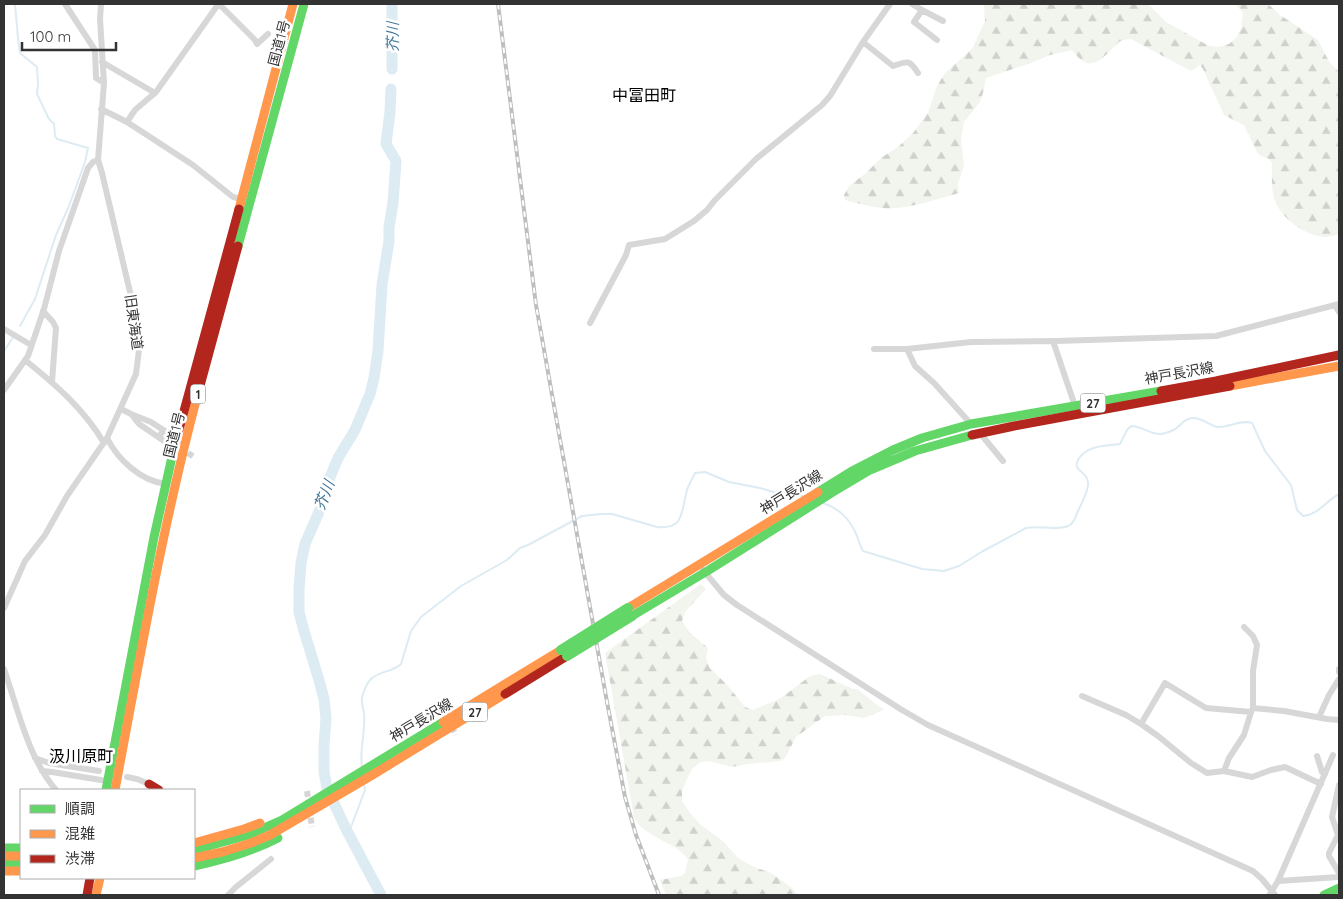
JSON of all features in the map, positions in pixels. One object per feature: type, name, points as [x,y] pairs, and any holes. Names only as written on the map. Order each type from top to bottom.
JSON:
[{"type":"main road","name":"国道1号","points":[[106,786],[166,484],[293,4]]},
{"type":"main road","name":"国道1号","points":[[115,789],[168,514],[192,416],[304,4]]},
{"type":"main road","name":"神戸長沢線","points":[[195,850],[270,835],[630,612],[784,523],[880,456],[922,438],[971,424],[1233,377],[1339,355]]},
{"type":"main road","name":"神戸長沢線","points":[[702,569],[773,520],[858,473],[927,448],[980,433],[1339,366]]},
{"type":"main road","points":[[149,784],[157,789]]},
{"type":"main road","name":"神戸長沢線","points":[[195,863],[249,839],[279,815],[295,806],[317,807]]},
{"type":"main road","name":"神戸長沢線","points":[[195,843],[249,839]]},
{"type":"main road","points":[[4,848],[20,848]]},
{"type":"main road","points":[[4,856],[20,856]]},
{"type":"main road","points":[[4,864],[20,864]]},
{"type":"main road","points":[[4,871],[20,871]]},
{"type":"main road","points":[[87,895],[90,879]]},
{"type":"main road","points":[[96,895],[100,879]]},
{"type":"main road","points":[[1324,895],[1339,888]]},
{"type":"street","points":[[65,4],[95,50],[96,78],[104,83]]},
{"type":"street","name":"旧東海道","points":[[4,608],[25,561],[45,535],[67,496],[106,441],[136,374],[139,350],[138,335],[130,291],[98,160],[104,83],[100,19],[101,4]]},
{"type":"street","points":[[127,122],[135,110],[155,93],[219,4],[257,44],[268,34]]},
{"type":"street","points":[[590,323],[626,255],[629,245],[666,239],[694,221],[756,159],[822,105],[890,4]]},
{"type":"street","points":[[912,4],[942,21]]},
{"type":"street","points":[[922,10],[914,22],[937,40]]},
{"type":"street","points":[[863,42],[893,66],[908,61],[918,73]]},
{"type":"street","points":[[102,62],[155,93]]},
{"type":"street","points":[[101,109],[127,122],[193,165],[233,197],[242,199]]},
{"type":"street","points":[[4,390],[25,360],[43,311],[59,252],[88,168],[93,162],[98,160]]},
{"type":"street","points":[[874,349],[907,349],[964,342],[1216,336],[1337,305],[1339,312]]},
{"type":"street","points":[[43,311],[56,328],[52,382]]},
{"type":"street","points":[[4,329],[31,345]]},
{"type":"street","points":[[1053,341],[1074,406]]},
{"type":"street","points":[[907,349],[915,366],[980,433],[1003,461]]},
{"type":"street","points":[[25,360],[52,382],[81,410],[125,462],[148,478],[158,483],[166,484]]},
{"type":"street","points":[[121,409],[151,422],[168,433],[178,434]]},
{"type":"street","points":[[131,414],[158,432]]},
{"type":"street","points":[[131,414],[139,424],[167,443],[174,451]]},
{"type":"street","points":[[702,569],[724,595],[737,605],[918,719],[1253,871],[1262,879],[1272,894]]},
{"type":"street","points":[[1224,771],[1229,758],[1244,735],[1252,710],[1253,671],[1257,645],[1253,636],[1244,627]]},
{"type":"street","points":[[4,669],[35,758],[48,781],[55,789]]},
{"type":"street","points":[[1319,717],[1339,678]]},
{"type":"street","points":[[1141,724],[1165,683],[1206,708],[1284,710],[1339,720]]},
{"type":"street","points":[[1082,696],[1126,715],[1141,724],[1191,763],[1207,773],[1224,771],[1252,776],[1285,767],[1321,784]]},
{"type":"street","points":[[1272,894],[1334,755]]},
{"type":"street","points":[[1316,756],[1322,772],[1325,774]]},
{"type":"street","points":[[35,758],[49,763],[99,771]]},
{"type":"street","points":[[42,771],[106,786]]},
{"type":"street","points":[[127,777],[149,784]]},
{"type":"street","points":[[1339,785],[1332,817],[1338,835],[1329,853],[1339,873]]},
{"type":"street","points":[[228,895],[271,859]]},
{"type":"street","points":[[1278,881],[1339,877]]},
{"type":"green space","points":[[984,4],[1148,4],[1166,22],[1209,46],[1219,47],[1229,44],[1236,38],[1241,29],[1243,14],[1235,4],[1268,4],[1280,15],[1318,40],[1330,63],[1339,72],[1339,234],[1324,237],[1316,236],[1301,229],[1287,219],[1274,198],[1272,163],[1257,152],[1244,125],[1224,115],[1200,65],[1191,71],[1131,39],[1119,42],[1096,62],[1091,63],[1080,59],[1072,50],[1050,55],[986,78],[980,102],[964,122],[961,141],[964,165],[958,184],[959,193],[922,204],[892,208],[873,207],[845,200],[844,195],[849,186],[881,158],[898,147],[913,133],[928,113],[937,86],[945,73],[972,49],[985,21]]},
{"type":"green space","points":[[701,584],[706,589],[685,612],[682,621],[690,633],[708,648],[706,657],[709,667],[745,707],[753,710],[781,698],[810,676],[820,674],[853,689],[857,689],[884,710],[864,718],[845,715],[825,716],[796,737],[785,758],[781,761],[732,767],[709,761],[700,762],[692,769],[688,777],[682,791],[682,801],[700,824],[725,843],[738,858],[771,873],[791,887],[798,895],[666,895],[660,880],[681,876],[685,873],[688,859],[679,850],[642,827],[634,817],[605,653]]},
{"type":"waterway","points":[[15,4],[20,53],[37,67],[37,94],[49,119],[54,124],[55,136],[57,139],[88,148],[85,162],[56,235],[35,299],[20,326]]},
{"type":"waterway","name":"芥川","points":[[392,4],[392,69]]},
{"type":"waterway","name":"芥川","points":[[381,895],[346,829],[327,788],[324,772],[326,718],[324,699],[299,612],[299,589],[305,544],[321,507],[326,487],[338,458],[355,430],[370,394],[374,378],[396,161],[386,144],[391,89]]},
{"type":"waterway","points":[[4,351],[14,336]]},
{"type":"waterway","points":[[823,503],[834,508],[848,520],[863,551],[922,569],[944,571],[959,566],[1026,528],[1058,528],[1072,524],[1088,485],[1085,475],[1078,469],[1077,465],[1078,460],[1086,451],[1097,447],[1120,444],[1131,426],[1161,434],[1173,430],[1192,418],[1217,427],[1243,422],[1252,423],[1265,451],[1291,485],[1297,510],[1303,516],[1318,510],[1339,494]]},
{"type":"waterway","points":[[362,768],[361,754],[364,720],[362,699],[369,681],[373,677],[394,669],[401,664],[411,631],[421,617],[461,586],[507,560],[520,548],[582,516],[612,514],[657,527],[672,526],[679,519],[687,489],[695,473],[705,472],[729,482],[784,495],[804,496]]},
{"type":"waterway","points":[[346,829],[351,827],[365,790],[364,785]]},
{"type":"tunnel","points":[[158,433],[194,457]]},
{"type":"tunnel","points":[[443,711],[456,735]]},
{"type":"tunnel","points":[[307,791],[312,827]]},
{"type":"railway","points":[[498,4],[536,305],[607,702],[625,797],[636,835],[659,895]]},
{"type":"traffic: fast","points":[[238,246],[304,4]]},
{"type":"traffic: fast","points":[[818,492],[852,471],[893,450],[922,438],[971,424],[1161,391]]},
{"type":"traffic: fast","points":[[632,616],[870,470],[915,451],[972,435]]},
{"type":"traffic: fast","points":[[106,789],[154,537],[174,448]]},
{"type":"traffic: fast","points":[[561,650],[628,608]]},
{"type":"traffic: fast","points":[[567,656],[632,616]]},
{"type":"traffic: fast","points":[[195,850],[248,835],[282,820],[443,722]]},
{"type":"traffic: fast","points":[[195,866],[237,855],[278,838]]},
{"type":"traffic: fast","points":[[4,848],[20,848]]},
{"type":"traffic: fast","points":[[4,864],[20,864]]},
{"type":"traffic: fast","points":[[1324,895],[1339,888]]},
{"type":"traffic: slow","points":[[239,209],[293,4]]},
{"type":"traffic: slow","points":[[1230,386],[1339,366]]},
{"type":"traffic: slow","points":[[115,789],[163,541],[198,393]]},
{"type":"traffic: slow","points":[[628,608],[818,492]]},
{"type":"traffic: slow","points":[[443,722],[561,650]]},
{"type":"traffic: slow","points":[[195,858],[222,852],[270,835],[505,694]]},
{"type":"traffic: slow","points":[[195,843],[260,823]]},
{"type":"traffic: slow","points":[[4,856],[20,856]]},
{"type":"traffic: slow","points":[[4,871],[20,871]]},
{"type":"traffic: slow","points":[[96,895],[100,879]]},
{"type":"traffic: jam","points":[[174,448],[239,209]]},
{"type":"traffic: jam","points":[[198,393],[238,246]]},
{"type":"traffic: jam","points":[[1161,391],[1339,355]]},
{"type":"traffic: jam","points":[[972,435],[1230,386]]},
{"type":"traffic: jam","points":[[505,694],[567,656]]},
{"type":"traffic: jam","points":[[149,784],[157,789]]},
{"type":"traffic: jam","points":[[87,895],[90,879]]},
{"type":"district","name":"中冨田町","points":[[644,95]]},
{"type":"district","name":"汲川原町","points":[[81,756]]}]
